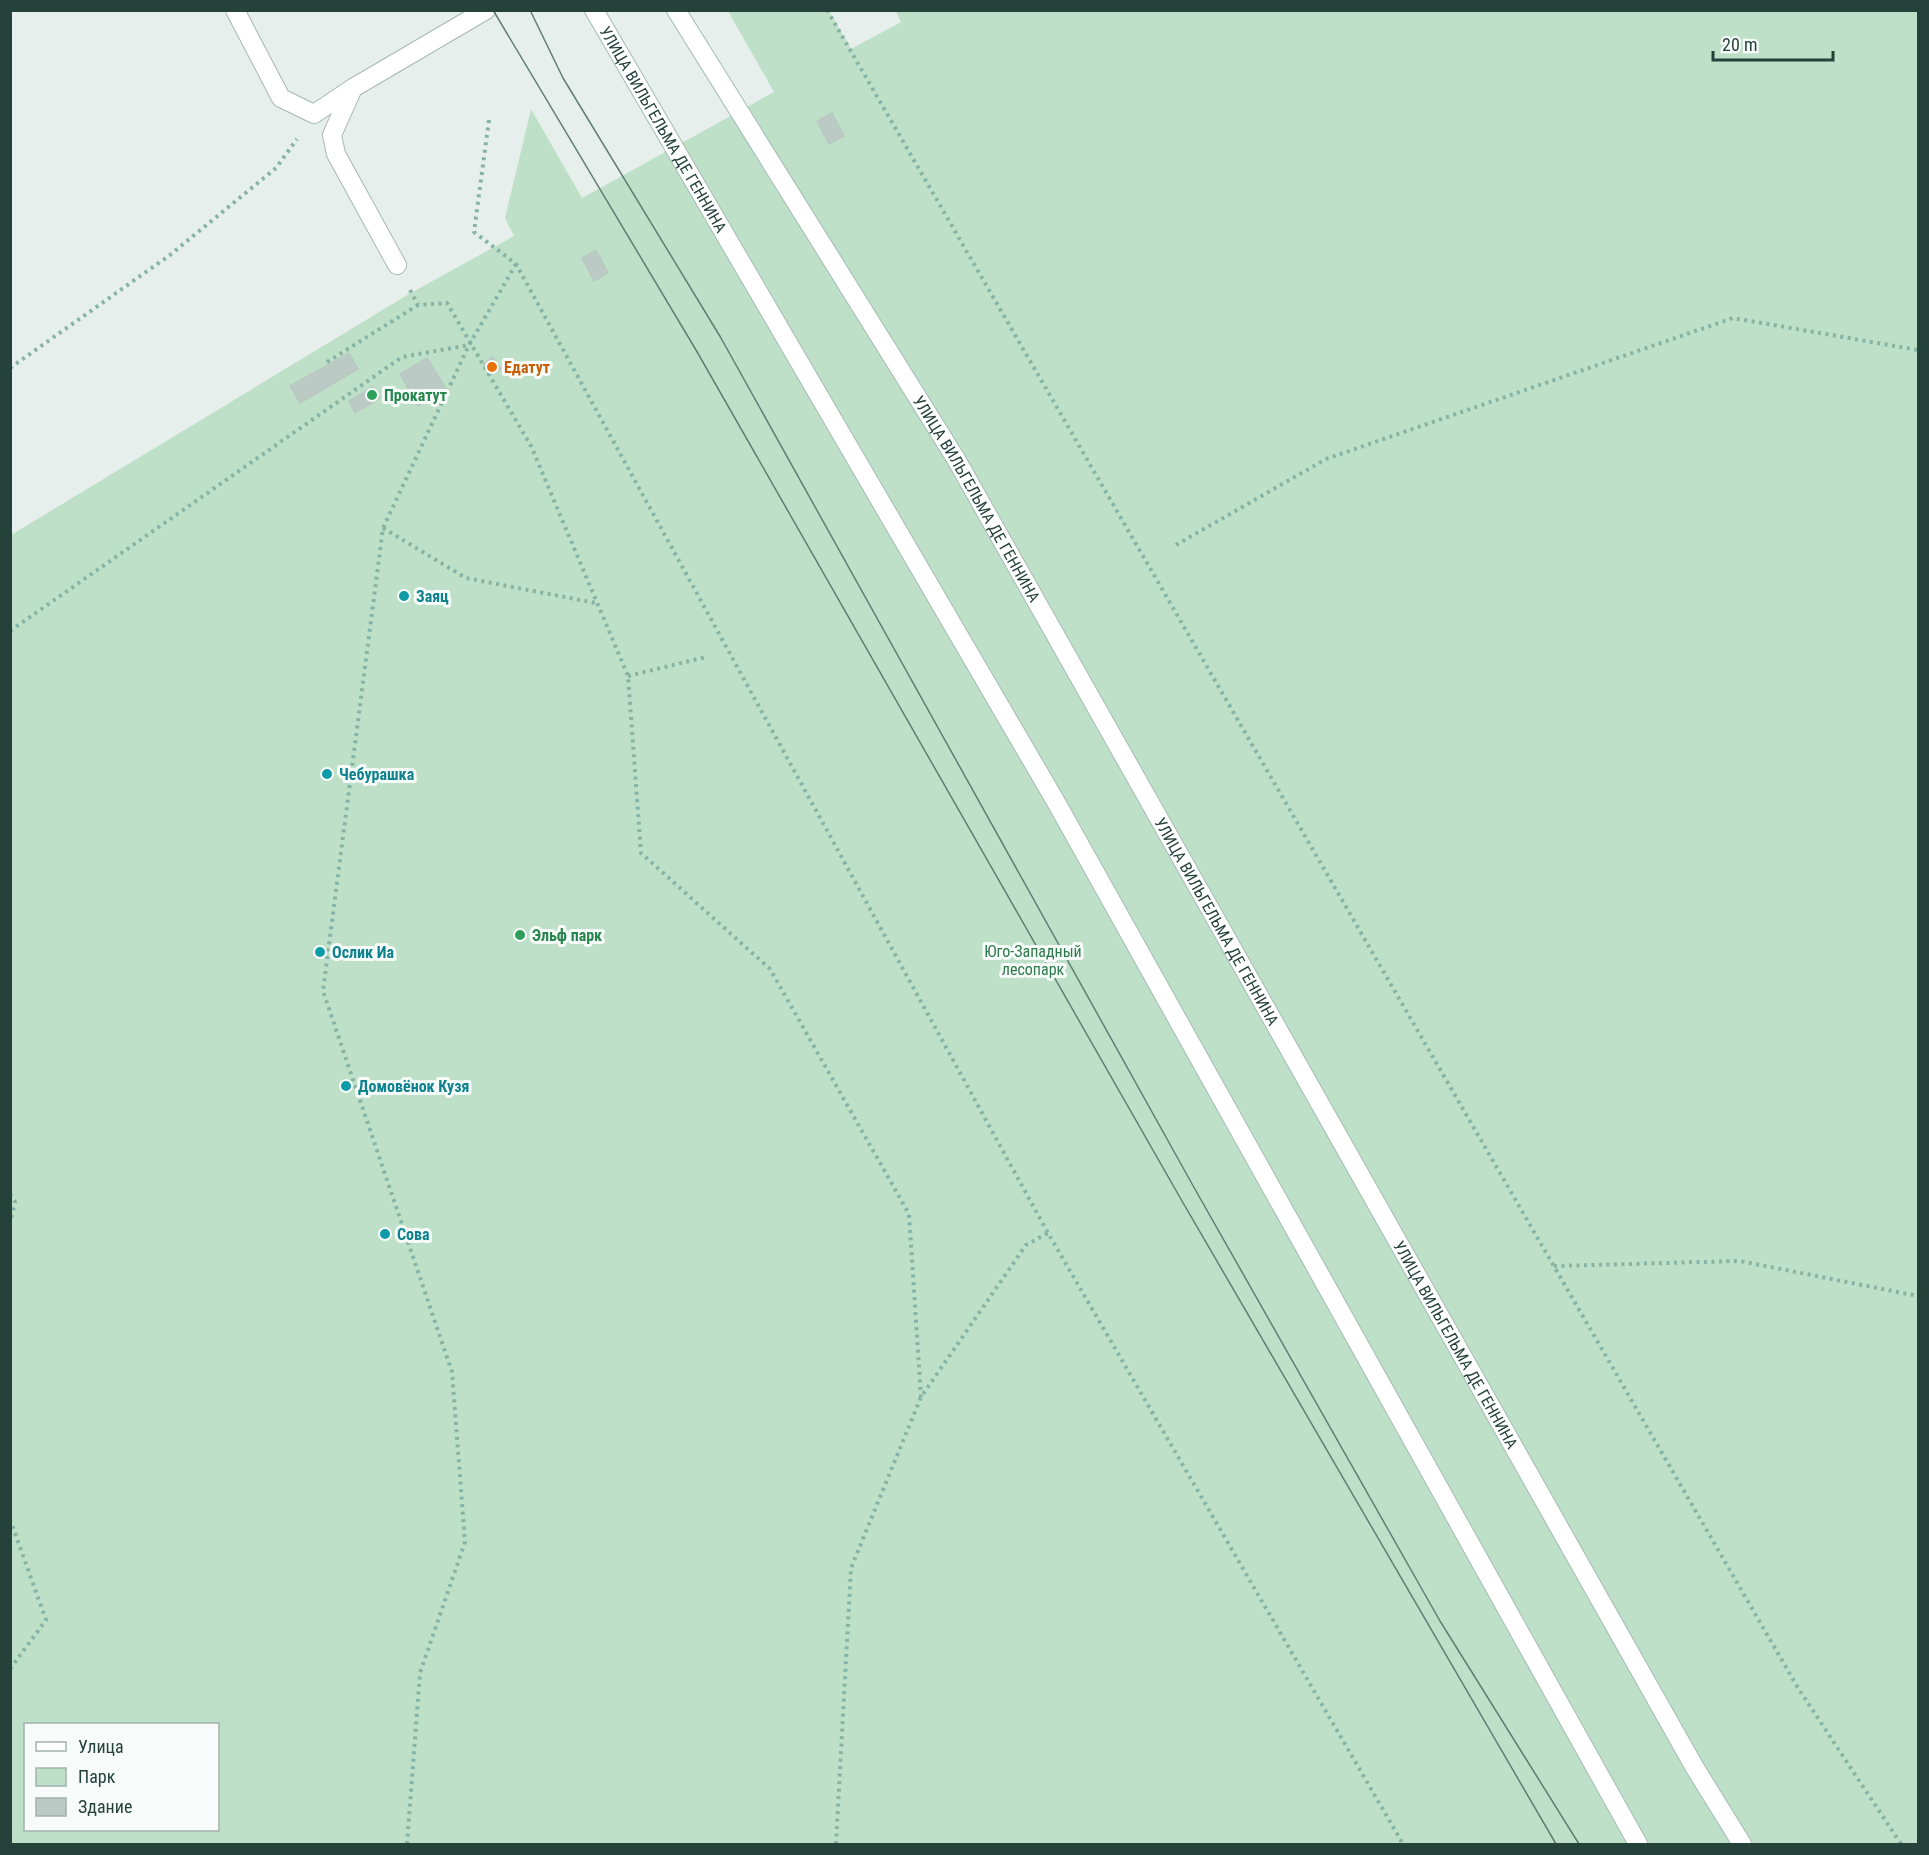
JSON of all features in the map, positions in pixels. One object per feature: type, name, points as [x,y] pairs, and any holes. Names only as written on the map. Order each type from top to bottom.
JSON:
[{"type":"main road","points":[[235,10],[280,98],[314,114],[353,88],[486,10]]},
{"type":"main road","name":"УЛИЦА ВИЛЬГЕЛЬМА ДЕ ГЕННИНА","points":[[594,10],[1050,792],[1638,1845]]},
{"type":"main road","name":"УЛИЦА ВИЛЬГЕЛЬМА ДЕ ГЕННИНА","points":[[676,10],[956,459],[1695,1768],[1742,1845]]},
{"type":"main road","points":[[353,88],[332,135],[336,154],[397,265]]},
{"type":"path","points":[[827,10],[1798,1688],[1901,1845]]},
{"type":"path","points":[[10,368],[170,255],[276,168],[314,114]]},
{"type":"path","points":[[489,120],[474,232],[516,264],[1048,1233],[1403,1845]]},
{"type":"path","points":[[407,1845],[420,1673],[465,1542],[452,1372],[323,991],[383,528],[470,345],[516,264]]},
{"type":"path","points":[[397,265],[418,305]]},
{"type":"path","points":[[327,362],[418,305],[447,303],[531,446],[628,676],[641,853],[770,969],[909,1214],[921,1397]]},
{"type":"path","points":[[1176,545],[1326,459],[1733,318],[1918,350]]},
{"type":"path","points":[[10,631],[402,357],[470,345]]},
{"type":"path","points":[[383,528],[466,578],[597,603]]},
{"type":"path","points":[[628,676],[706,657]]},
{"type":"path","points":[[10,1194],[15,1202],[10,1223]]},
{"type":"path","points":[[836,1845],[851,1568],[921,1397],[1026,1245],[1048,1233]]},
{"type":"path","points":[[1554,1266],[1740,1261],[1918,1296]]},
{"type":"path","points":[[10,1519],[46,1620],[10,1669]]},
{"type":"green space","name":"Юго-Западный лесопарк","points":[[895,10],[1918,11],[1918,1844],[11,1844],[11,535],[409,294],[514,236],[505,218],[531,109],[582,198],[774,92],[728,11],[829,11],[851,49],[901,22]]},
{"type":"building","points":[[832,113],[844,136],[829,144],[817,121]]},
{"type":"building","points":[[596,250],[608,273],[594,281],[582,258]]},
{"type":"building","points":[[349,353],[358,369],[300,403],[290,386]]},
{"type":"building","points":[[493,357],[501,369],[489,376],[483,364]]},
{"type":"building","points":[[427,358],[446,389],[418,406],[400,374]]},
{"type":"building","points":[[373,387],[380,398],[355,413],[349,401]]},
{"type":"tram line","points":[[493,10],[696,350],[1182,1201],[1556,1844]]},
{"type":"tram line","points":[[530,10],[563,78],[721,338],[1196,1191],[1440,1621],[1579,1844]]},
{"type":"place","name":"Едатут","points":[[492,367]]},
{"type":"place","name":"Прокатут","points":[[372,395]]},
{"type":"place","name":"Заяц","points":[[404,596]]},
{"type":"place","name":"Чебурашка","points":[[327,774]]},
{"type":"place","name":"Эльф парк","points":[[520,935]]},
{"type":"place","name":"Ослик Иа","points":[[320,952]]},
{"type":"place","name":"Домовёнок Кузя","points":[[346,1086]]},
{"type":"place","name":"Сова","points":[[385,1234]]}]
